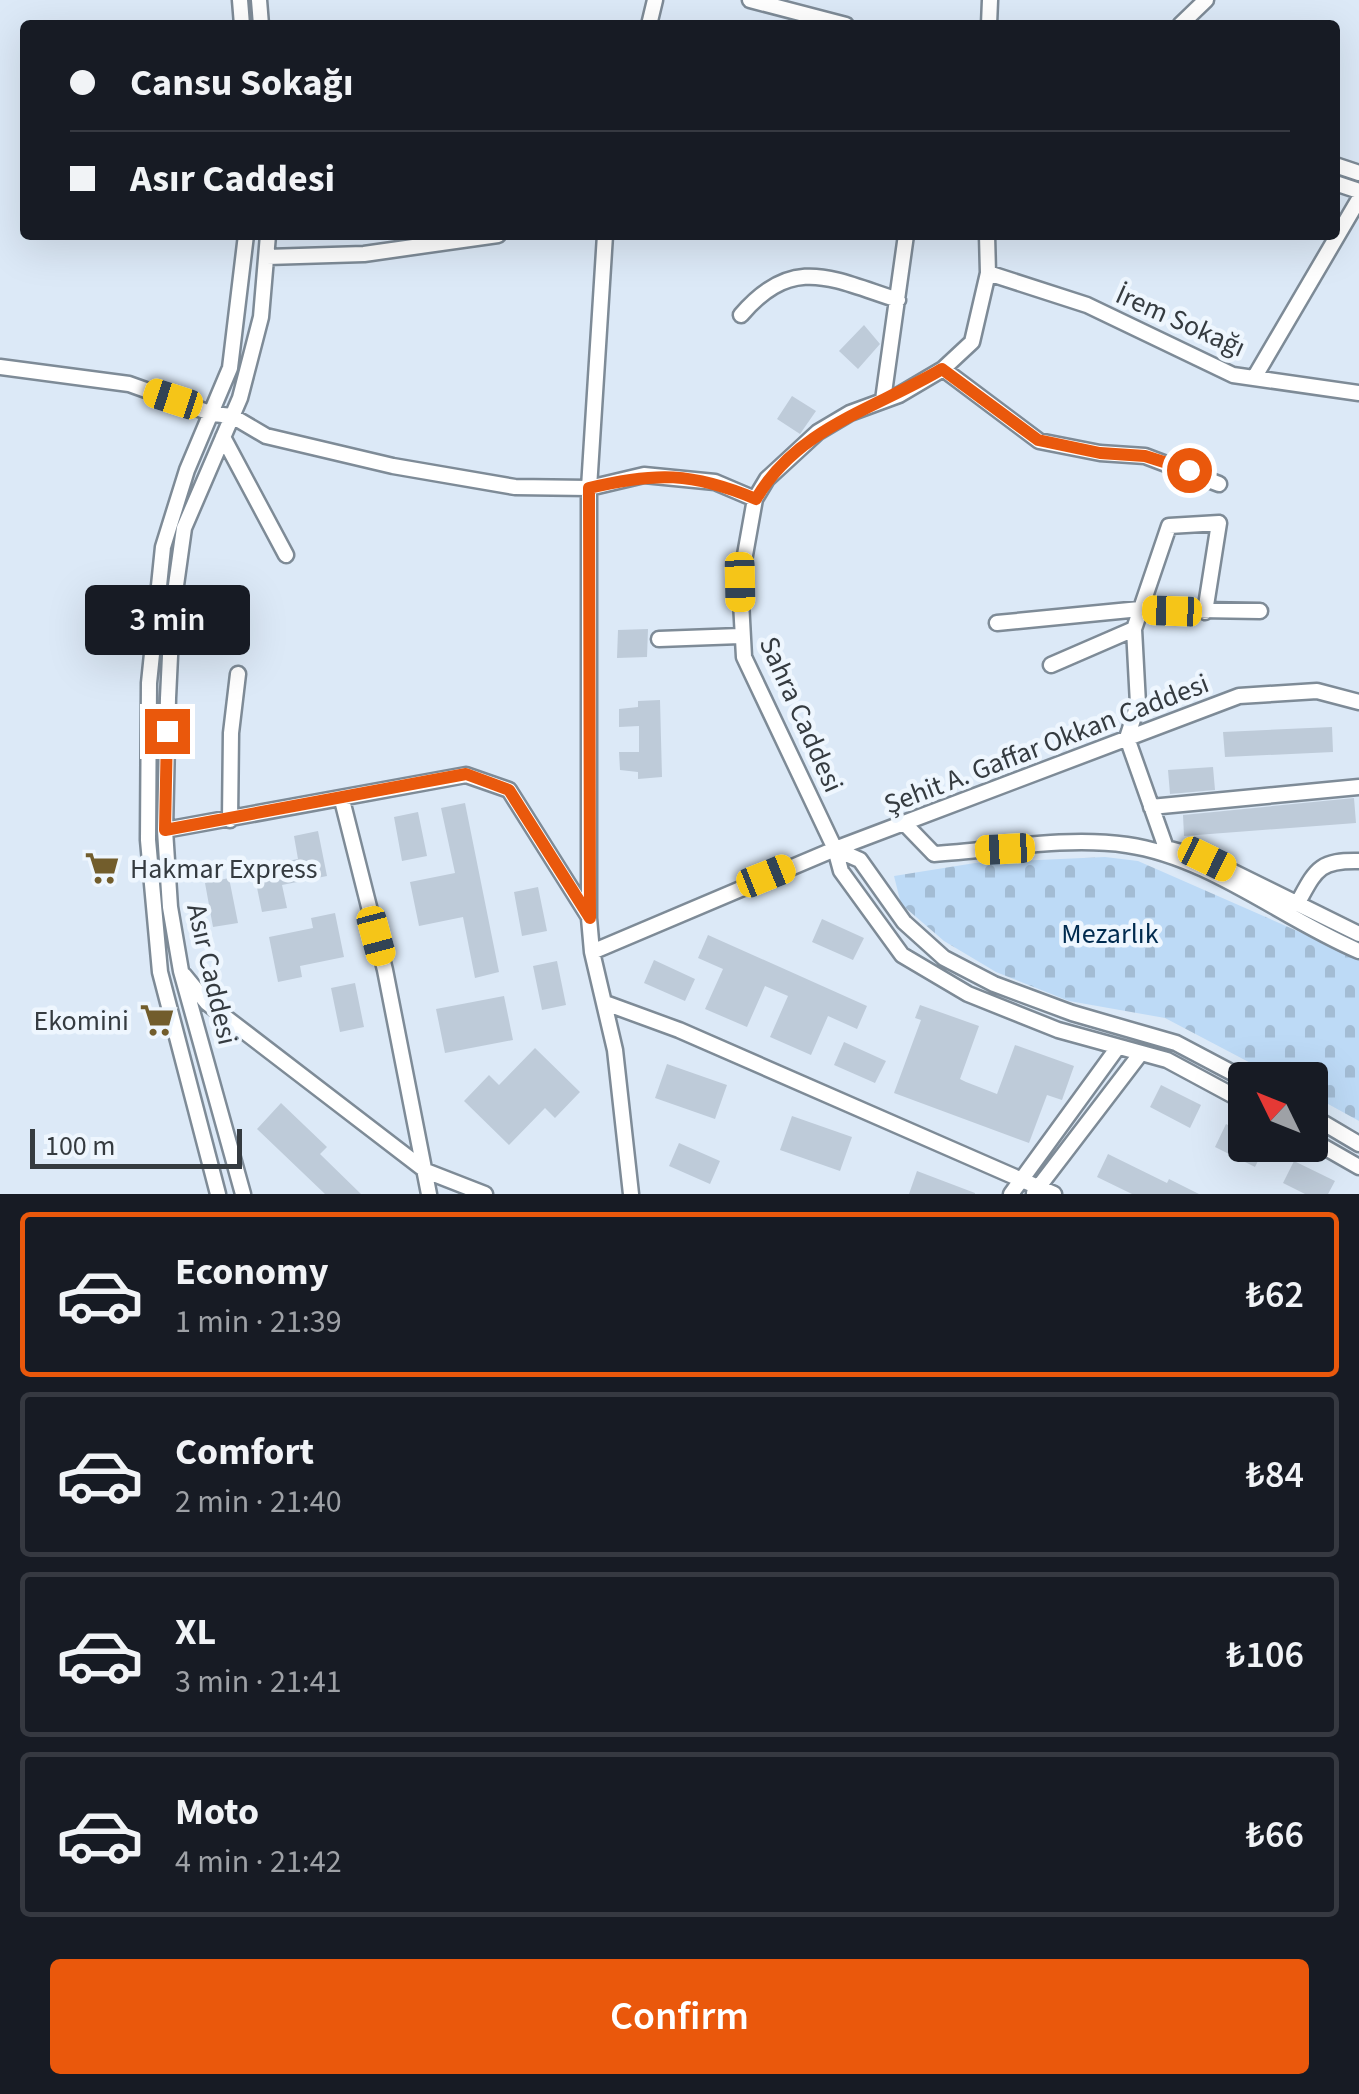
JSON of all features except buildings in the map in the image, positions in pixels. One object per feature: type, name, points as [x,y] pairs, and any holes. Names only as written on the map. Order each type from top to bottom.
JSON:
[{"type":"street","points":[[750,0],[827,20]]},
{"type":"street","points":[[1185,20],[1206,0]]},
{"type":"street","points":[[1340,231],[1359,199]]},
{"type":"street","name":"Asır Caddesi","points":[[218,1194],[160,972],[148,840],[149,683],[162,547],[187,470],[230,368],[245,240]]},
{"type":"street","name":"Asır Caddesi","points":[[243,1194],[180,971],[165,830],[172,614],[184,528],[232,416],[260,317],[268,240]]},
{"type":"street","points":[[267,257],[364,254],[463,240]]},
{"type":"street","points":[[605,240],[589,488],[590,918],[592,952],[608,1004],[631,1194]]},
{"type":"street","points":[[884,400],[905,240]]},
{"type":"street","name":"Sahra Caddesi","points":[[987,240],[988,273],[972,342],[942,369],[818,432],[767,479],[756,499],[740,582],[744,658],[835,848],[841,871],[902,955],[968,994],[1058,1030],[1167,1060],[1228,1093]]},
{"type":"street","points":[[1254,378],[1335,240]]},
{"type":"street","points":[[740,316],[761,292],[804,273],[898,300]]},
{"type":"street","name":"İrem Sokağı","points":[[988,273],[1087,305],[1199,362],[1254,378],[1359,393]]},
{"type":"street","points":[[0,367],[129,384],[213,414],[232,416],[266,436],[394,466],[515,487],[589,488],[644,475],[715,482],[756,499]]},
{"type":"street","points":[[942,369],[1038,440],[1100,453],[1145,456],[1218,484]]},
{"type":"street","points":[[223,437],[286,555]]},
{"type":"street","points":[[1205,612],[1219,523],[1168,526],[1134,629],[1138,704],[1127,738],[1166,848],[1207,859],[1359,934]]},
{"type":"street","points":[[997,623],[1140,610],[1260,611]]},
{"type":"street","points":[[1051,664],[1134,629]]},
{"type":"street","points":[[659,639],[740,636]]},
{"type":"street","points":[[230,820],[238,674]]},
{"type":"street","name":"Şehit A. Gaffar Okkan Caddesi","points":[[592,952],[835,848],[1239,696],[1317,691],[1359,702]]},
{"type":"street","points":[[165,830],[466,774],[509,790],[590,918]]},
{"type":"street","points":[[1151,807],[1359,787]]},
{"type":"street","points":[[342,800],[385,970],[429,1194]]},
{"type":"street","points":[[905,824],[934,854],[1084,842],[1130,846],[1225,881],[1359,951]]},
{"type":"street","name":"Sahra Caddesi","points":[[835,848],[860,860],[904,922],[944,958],[994,984],[1176,1043],[1228,1070]]},
{"type":"street","points":[[1298,904],[1316,870],[1333,860],[1359,861]]},
{"type":"street","points":[[180,971],[207,1003],[426,1171],[485,1194]]},
{"type":"street","points":[[608,1004],[679,1030],[1024,1178],[1036,1190],[1054,1194]]},
{"type":"street","points":[[1011,1194],[1118,1046]]},
{"type":"street","points":[[1036,1190],[1141,1053]]},
{"type":"street","points":[[1328,1126],[1359,1144]]},
{"type":"street","points":[[1328,1149],[1359,1167]]},
{"type":"green space","name":"Mezarlık","points":[[1105,857],[1138,861],[1359,958],[1359,1121],[1328,1104],[1328,1062],[1249,1062],[1165,1018],[1069,1001],[996,972],[944,941],[901,904],[894,876],[975,863]]},
{"type":"place","name":"Hakmar Express","points":[[102,868]]},
{"type":"place","name":"Ekomini","points":[[157,1020]]},
{"type":"route","points":[[167,731],[165,830],[466,774],[509,790],[590,918],[589,488],[644,475],[715,482],[756,499],[767,479],[818,432],[850,413],[900,394],[942,369],[1038,440],[1100,453],[1145,456],[1189,470]]}]
